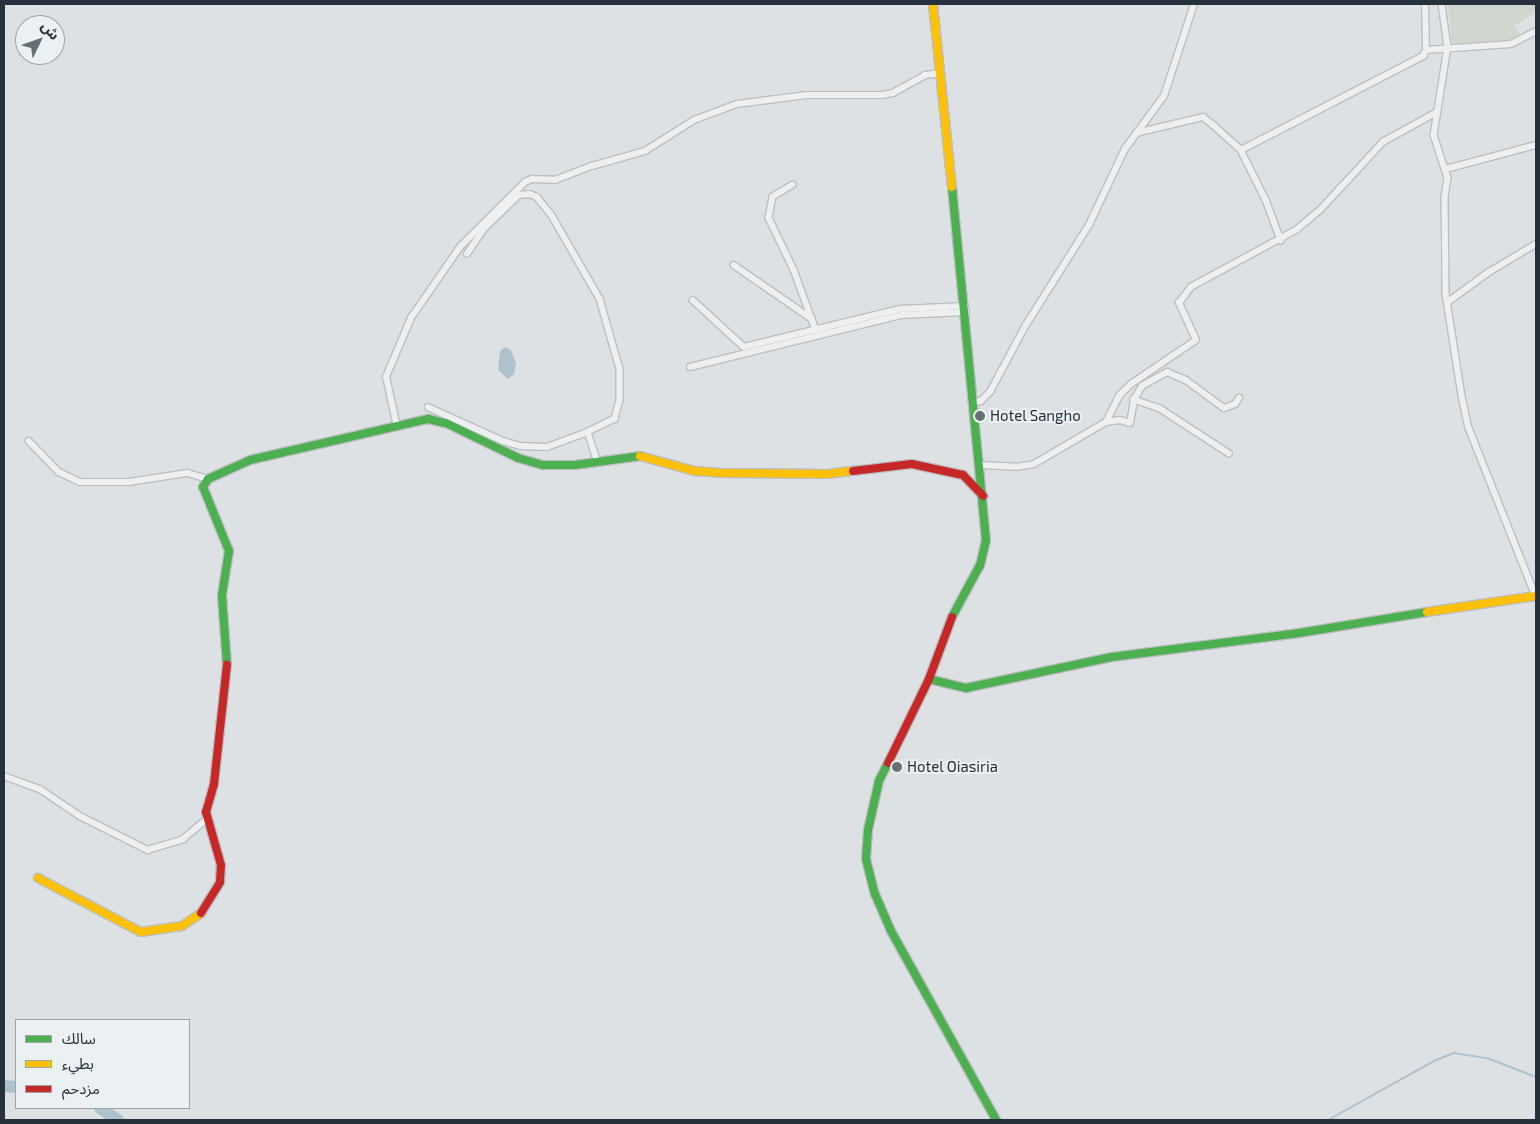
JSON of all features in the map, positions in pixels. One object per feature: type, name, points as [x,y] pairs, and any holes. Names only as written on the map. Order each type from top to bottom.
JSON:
[{"type":"street","points":[[933,4],[942,73],[966,309],[986,540],[980,565],[948,625],[929,678],[879,781],[868,830],[866,859],[875,894],[892,931],[996,1120]]},
{"type":"street","points":[[975,402],[981,401],[990,392],[1024,329],[1089,225],[1118,163],[1171,81],[1194,4]]},
{"type":"street","points":[[1241,150],[1423,56],[1426,50],[1425,4]]},
{"type":"street","points":[[929,678],[960,687],[987,685],[1112,657],[1299,633],[1413,614],[1503,603],[1536,596],[1469,428],[1448,302],[1446,169],[1434,135],[1448,47],[1442,4]]},
{"type":"street","points":[[1426,50],[1510,44],[1536,31]]},
{"type":"street","points":[[397,427],[386,376],[411,318],[474,230],[525,182],[532,179],[555,180],[592,166],[645,151],[694,120],[737,104],[791,96],[848,93],[882,95],[898,91],[925,76],[942,73]]},
{"type":"street","points":[[981,466],[1016,467],[1034,464],[1106,422],[1120,396],[1130,384],[1196,340],[1180,309],[1183,296],[1202,278],[1281,240],[1320,210],[1383,142],[1437,112]]},
{"type":"street","points":[[1136,133],[1202,116],[1241,150],[1266,200],[1281,240]]},
{"type":"street","points":[[1446,169],[1536,144]]},
{"type":"street","points":[[793,185],[773,197],[769,218],[794,270],[816,330]]},
{"type":"street","points":[[428,407],[503,441],[521,446],[547,447],[588,432],[615,419],[620,400],[620,369],[600,300],[551,214],[537,197],[530,194],[519,195],[483,230],[467,254]]},
{"type":"street","points":[[1448,302],[1488,272],[1536,244]]},
{"type":"street","points":[[734,265],[812,319]]},
{"type":"street","points":[[693,300],[744,347],[905,309],[966,309]]},
{"type":"street","points":[[690,368],[902,315],[966,309]]},
{"type":"street","points":[[1106,422],[1130,423],[1134,400],[1142,386],[1167,372],[1186,380],[1224,408],[1236,404],[1239,398]]},
{"type":"street","points":[[1134,400],[1160,409],[1229,454]]},
{"type":"street","points":[[38,878],[136,931],[174,930],[191,921],[206,907],[220,882],[221,865],[206,819],[206,806],[214,784],[227,666],[222,595],[229,559],[227,541],[203,487],[208,480],[265,455],[397,427],[418,419],[428,419],[460,428],[536,463],[558,466],[644,455],[705,472],[803,474],[912,464],[963,476],[983,496]]},
{"type":"street","points":[[588,432],[598,462]]},
{"type":"street","points":[[29,441],[59,472],[80,482],[129,482],[187,472],[208,480]]},
{"type":"street","points":[[4,776],[40,789],[80,816],[148,850],[183,838],[206,819]]},
{"type":"shaded area","points":[[1448,4],[1536,4],[1536,12],[1514,26],[1521,36],[1506,45],[1453,52]]},
{"type":"water","points":[[505,347],[511,350],[516,363],[514,374],[508,379],[498,370],[500,351]]},
{"type":"waterway","points":[[1328,1120],[1434,1061],[1454,1053],[1490,1059],[1536,1077]]},
{"type":"waterway","points":[[4,1086],[15,1087]]},
{"type":"waterway","points":[[102,1109],[118,1120]]},
{"type":"traffic: fast","points":[[952,187],[986,540],[980,565],[952,617]]},
{"type":"traffic: fast","points":[[227,665],[222,595],[229,551],[203,487],[208,479],[250,460],[428,419],[446,423],[518,458],[543,465],[575,465],[640,456]]},
{"type":"traffic: fast","points":[[929,679],[966,688],[1112,657],[1299,633],[1427,612]]},
{"type":"traffic: fast","points":[[888,763],[879,781],[868,830],[866,859],[875,894],[891,931],[996,1120]]},
{"type":"traffic: slow","points":[[933,4],[952,187]]},
{"type":"traffic: slow","points":[[640,456],[694,471],[721,473],[827,474],[853,471]]},
{"type":"traffic: slow","points":[[1427,612],[1536,596]]},
{"type":"traffic: slow","points":[[38,878],[141,932],[182,926],[201,913]]},
{"type":"traffic: jam","points":[[853,471],[912,464],[963,475],[983,496]]},
{"type":"traffic: jam","points":[[888,763],[929,679],[952,617]]},
{"type":"traffic: jam","points":[[201,913],[220,882],[221,865],[206,812],[214,784],[227,665]]},
{"type":"place","name":"Hotel Sangho","points":[[980,416]]},
{"type":"place","name":"Hotel Oiasiria","points":[[897,767]]}]
